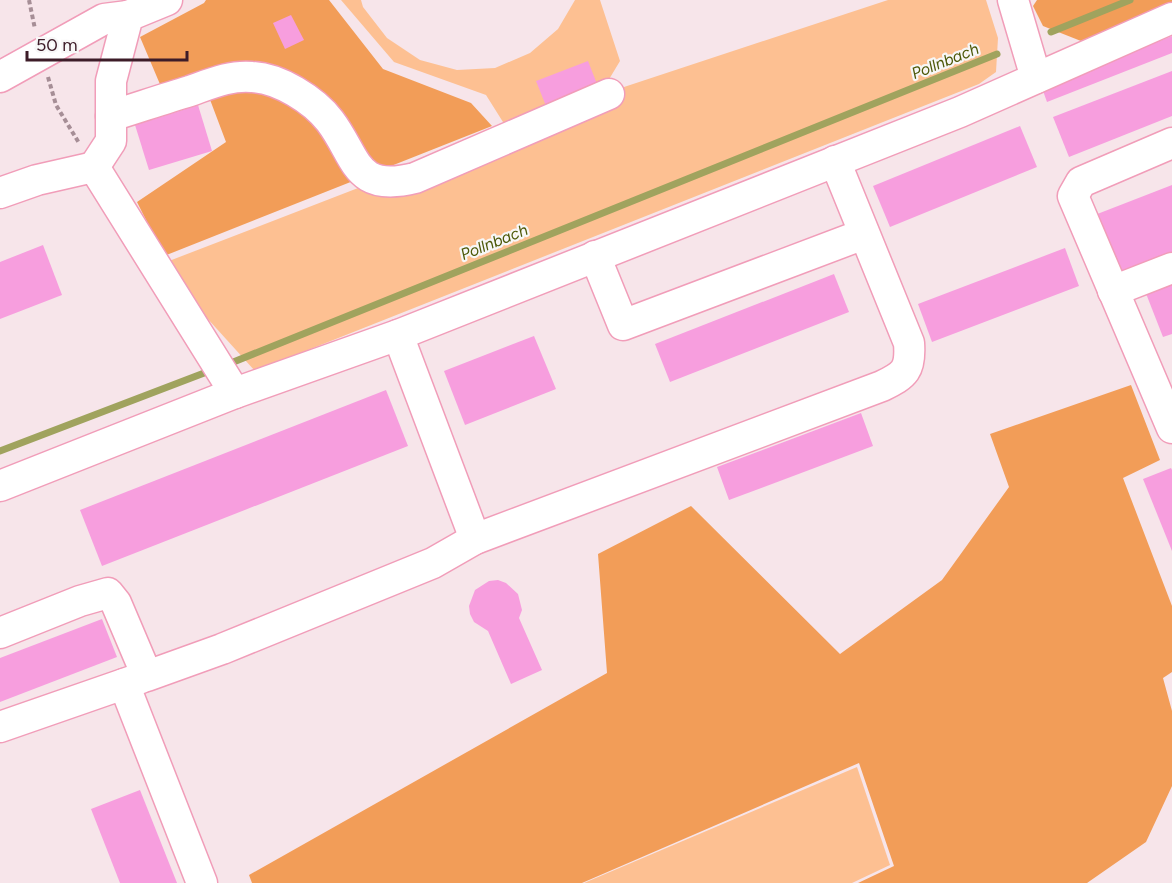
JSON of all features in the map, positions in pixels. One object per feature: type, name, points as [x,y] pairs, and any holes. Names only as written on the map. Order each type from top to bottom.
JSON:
[{"type":"street","points":[[0,77],[121,8],[167,0]]},
{"type":"street","points":[[1012,0],[1036,78]]},
{"type":"street","points":[[0,193],[38,180],[94,167],[111,141],[111,81],[121,8]]},
{"type":"street","points":[[0,486],[235,393],[398,335],[960,112],[1172,18]]},
{"type":"street","points":[[111,116],[233,77],[255,77],[275,82],[318,108],[331,123],[359,170],[372,178],[395,183],[414,178],[609,94]]},
{"type":"street","points":[[1172,143],[1081,182],[1073,196],[1113,291],[1161,370],[1172,428]]},
{"type":"street","points":[[0,727],[222,649],[434,563],[476,539],[901,377],[910,360],[909,343],[835,161]]},
{"type":"street","points":[[94,167],[235,393]]},
{"type":"street","points":[[595,256],[623,325],[864,234]]},
{"type":"street","points":[[1113,291],[1172,268]]},
{"type":"street","points":[[398,335],[476,539]]},
{"type":"street","points":[[0,633],[80,601],[108,593],[116,603],[136,680],[202,883]]},
{"type":"path","points":[[29,0],[41,55],[56,105],[94,167]]},
{"type":"shaded area","points":[[206,0],[329,0],[383,69],[471,103],[492,126],[164,256],[137,202],[226,142],[206,89],[162,89],[140,37]]},
{"type":"shaded area","points":[[341,0],[361,0],[363,7],[387,38],[420,60],[457,70],[495,68],[530,53],[558,29],[575,0],[600,0],[620,61],[605,86],[613,102],[624,87],[888,0],[986,0],[998,38],[996,72],[979,84],[255,371],[197,307],[169,261],[508,130],[486,95],[394,62]]},
{"type":"shaded area","points":[[1037,0],[1172,0],[1172,3],[1081,41],[1043,26],[1033,6]]},
{"type":"shaded area","points":[[1131,385],[1160,460],[1123,478],[1172,606],[1172,672],[1163,678],[1172,711],[1172,786],[1146,842],[1087,883],[858,883],[894,866],[859,763],[582,883],[252,883],[249,875],[607,673],[598,554],[691,506],[840,654],[942,580],[1009,487],[990,434]]},
{"type":"shaded area","points":[[857,767],[890,865],[852,883],[584,883]]},
{"type":"building","points":[[291,15],[304,40],[285,49],[273,23]]},
{"type":"building","points":[[1172,36],[1172,53],[1047,102],[1042,88]]},
{"type":"building","points":[[588,61],[599,89],[548,111],[536,81]]},
{"type":"building","points":[[1172,71],[1172,116],[1069,157],[1053,117]]},
{"type":"building","points":[[198,105],[212,151],[149,170],[135,125]]},
{"type":"building","points":[[1020,126],[1037,167],[890,227],[873,186]]},
{"type":"building","points":[[1172,185],[1172,253],[1110,277],[1087,218]]},
{"type":"building","points":[[43,245],[62,295],[0,319],[0,262]]},
{"type":"building","points":[[1065,248],[1079,286],[932,342],[918,304]]},
{"type":"building","points":[[834,274],[849,312],[670,382],[655,344]]},
{"type":"building","points":[[1172,281],[1172,334],[1163,337],[1145,291]]},
{"type":"building","points":[[534,336],[556,389],[465,425],[444,371]]},
{"type":"building","points":[[386,390],[408,446],[102,566],[80,510]]},
{"type":"building","points":[[861,413],[873,446],[729,500],[717,467]]},
{"type":"building","points":[[1171,468],[1172,470],[1172,551],[1143,479]]},
{"type":"building","points":[[498,580],[506,583],[518,594],[522,610],[519,618],[542,670],[511,684],[488,631],[474,622],[469,606],[475,590],[489,581]]},
{"type":"building","points":[[102,619],[117,657],[0,702],[0,658]]},
{"type":"building","points":[[140,790],[177,883],[120,883],[91,809]]},
{"type":"waterway","name":"Pollnbach","points":[[1051,32],[1130,0]]},
{"type":"waterway","name":"Pollnbach","points":[[226,365],[997,54]]},
{"type":"waterway","name":"Pollnbach","points":[[0,451],[212,370]]}]
